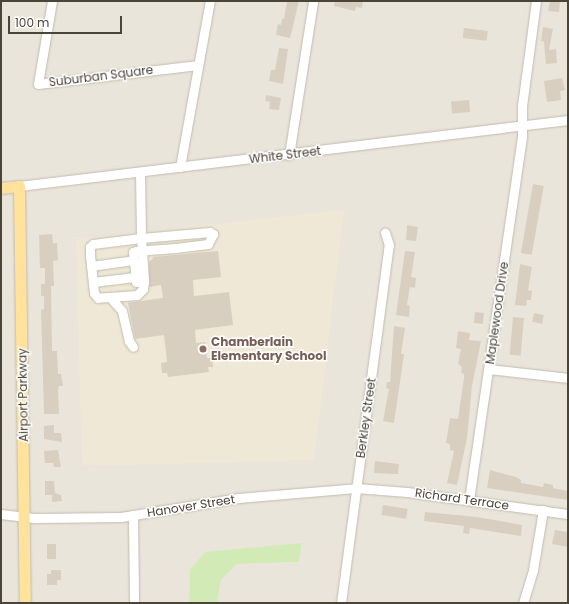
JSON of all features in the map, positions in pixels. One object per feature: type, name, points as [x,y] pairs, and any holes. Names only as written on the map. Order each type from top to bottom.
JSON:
[{"type":"main road","name":"White Street","points":[[1,188],[19,186]]},
{"type":"main road","name":"Airport Parkway","points":[[19,186],[26,603]]},
{"type":"street","name":"Suburban Square","points":[[52,1],[38,84],[198,65]]},
{"type":"street","points":[[180,167],[210,1]]},
{"type":"street","points":[[288,155],[313,1]]},
{"type":"street","name":"Maplewood Drive","points":[[469,500],[523,126],[522,106],[536,1]]},
{"type":"street","name":"White Street","points":[[19,186],[288,155],[568,120]]},
{"type":"street","points":[[140,172],[141,238],[142,251],[144,282],[141,293],[98,298],[94,293],[91,266],[90,247],[93,244],[141,238],[210,232],[213,234],[208,244],[142,251],[133,252],[136,282],[144,282]]},
{"type":"street","name":"Berkley Street","points":[[341,603],[389,245],[385,233]]},
{"type":"street","points":[[91,266],[134,260]]},
{"type":"street","points":[[93,282],[135,277]]},
{"type":"street","points":[[110,297],[122,311],[129,341],[133,347]]},
{"type":"street","points":[[489,369],[568,378]]},
{"type":"street","name":"Hanover Street","points":[[1,514],[36,518],[133,515],[238,498],[356,488]]},
{"type":"street","name":"Richard Terrace","points":[[356,488],[469,500],[568,514]]},
{"type":"street","points":[[523,603],[534,570],[543,510]]},
{"type":"street","points":[[133,515],[134,603]]},
{"type":"shaded area","points":[[1,1],[568,1],[568,603],[217,603],[221,580],[237,564],[299,562],[302,543],[190,570],[189,603],[1,603]]},
{"type":"shaded area","name":"Chamberlain Elementary School","points":[[344,210],[314,460],[82,466],[76,239]]},
{"type":"green space","points":[[302,543],[299,562],[237,564],[221,580],[217,603],[189,603],[190,570],[205,552]]},
{"type":"building","points":[[287,1],[299,1],[290,38],[276,35],[278,24],[281,25],[282,19],[284,19]]},
{"type":"building","points":[[335,1],[363,1],[362,8],[356,7],[355,11],[334,6]]},
{"type":"building","points":[[550,1],[560,1],[559,12],[548,11]]},
{"type":"building","points":[[543,27],[553,29],[549,50],[556,49],[557,63],[546,64],[544,42],[541,41]]},
{"type":"building","points":[[464,28],[488,31],[487,41],[463,38]]},
{"type":"building","points":[[279,48],[288,49],[283,84],[269,81],[271,70],[275,70]]},
{"type":"building","points":[[562,78],[565,90],[560,91],[561,100],[547,102],[544,81]]},
{"type":"building","points":[[266,95],[281,98],[279,110],[269,109],[270,102],[265,101]]},
{"type":"building","points":[[469,100],[470,112],[452,114],[451,102]]},
{"type":"building","points":[[533,184],[544,186],[532,255],[521,253]]},
{"type":"building","points":[[407,225],[418,227],[416,241],[406,240]]},
{"type":"building","points":[[52,234],[53,243],[57,243],[58,260],[53,261],[54,286],[51,286],[52,351],[57,351],[58,374],[61,374],[63,386],[59,386],[58,390],[59,414],[44,414],[41,310],[44,309],[44,296],[41,296],[41,284],[45,284],[45,268],[40,268],[39,235]]},
{"type":"building","name":"Chamberlain Elementary School","points":[[218,251],[221,277],[193,280],[194,296],[229,292],[233,325],[195,330],[196,343],[205,342],[207,358],[212,358],[213,367],[208,367],[209,372],[168,377],[167,373],[162,373],[161,363],[167,362],[164,335],[135,339],[128,303],[163,298],[161,285],[149,287],[149,262],[154,257]]},
{"type":"building","points":[[405,251],[415,252],[411,277],[416,278],[415,288],[410,287],[407,305],[410,306],[409,317],[396,315]]},
{"type":"building","points":[[520,264],[532,267],[528,290],[532,291],[531,300],[527,300],[526,306],[515,305]]},
{"type":"building","points":[[475,312],[484,313],[483,324],[474,323]]},
{"type":"building","points":[[534,313],[544,315],[542,324],[532,322]]},
{"type":"building","points":[[513,317],[524,318],[521,356],[510,355]]},
{"type":"building","points":[[394,326],[405,328],[401,354],[404,354],[394,423],[383,421],[389,389],[386,388],[387,382],[390,382]]},
{"type":"building","points":[[458,331],[470,333],[469,340],[481,341],[472,386],[467,438],[457,485],[447,483],[454,451],[450,450],[450,444],[446,443],[450,418],[458,419],[464,378],[464,374],[461,373],[462,367],[458,364],[461,349],[456,348]]},
{"type":"building","points":[[54,425],[54,433],[61,433],[62,442],[44,439],[44,426]]},
{"type":"building","points":[[58,450],[61,467],[54,467],[53,463],[45,463],[44,451]]},
{"type":"building","points":[[375,461],[399,464],[398,474],[374,473]]},
{"type":"building","points":[[490,470],[516,477],[521,480],[521,483],[543,487],[544,483],[553,485],[553,488],[568,491],[568,500],[487,488]]},
{"type":"building","points":[[45,481],[54,481],[55,493],[61,495],[62,501],[52,502],[52,495],[45,495]]},
{"type":"building","points":[[383,505],[408,509],[406,519],[381,515]]},
{"type":"building","points":[[425,512],[477,517],[522,525],[521,536],[470,528],[469,534],[463,533],[464,526],[424,521]]},
{"type":"building","points":[[555,530],[568,532],[568,547],[552,544]]},
{"type":"building","points":[[47,544],[56,544],[56,559],[47,559]]},
{"type":"building","points":[[51,570],[61,570],[61,580],[57,580],[57,585],[47,585],[47,574],[51,574]]},
{"type":"place","name":"Chamberlain Elementary School","points":[[203,349]]}]
